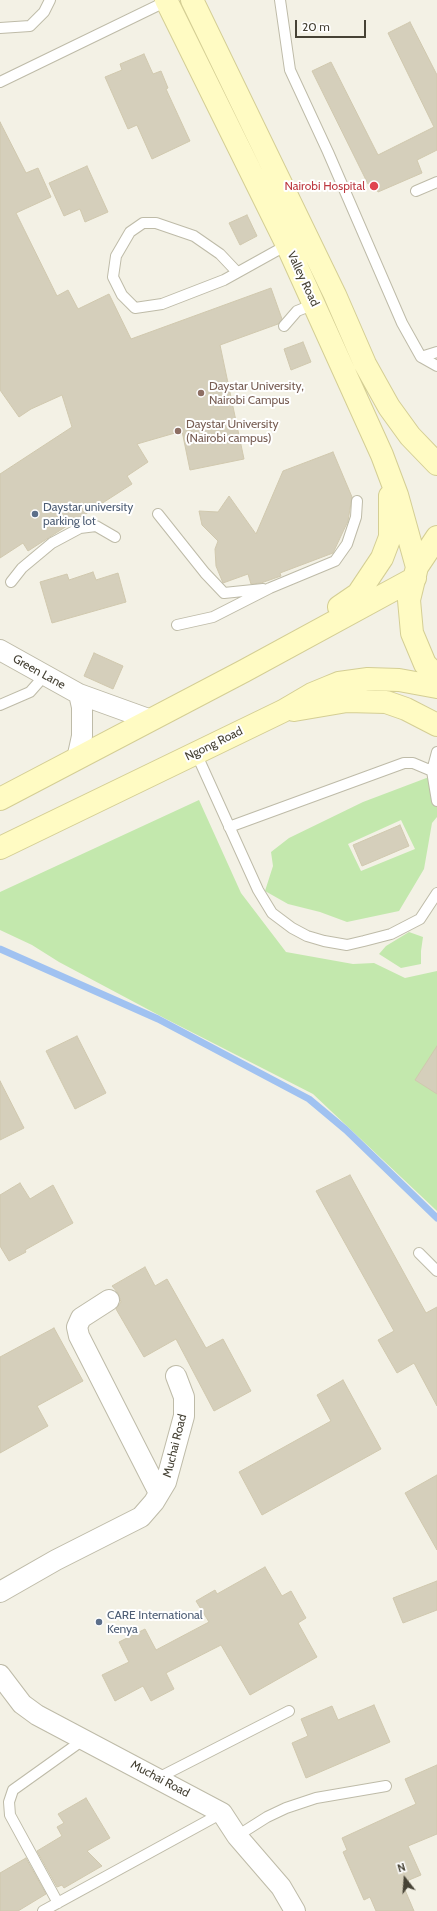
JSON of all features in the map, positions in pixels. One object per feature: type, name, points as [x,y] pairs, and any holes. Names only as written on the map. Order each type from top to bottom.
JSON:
[{"type":"main road","name":"Valley Road","points":[[167,0],[315,304],[387,467],[398,494],[416,572]]},
{"type":"main road","name":"Valley Road","points":[[192,0],[335,295],[365,364],[389,407],[402,425],[437,464]]},
{"type":"main road","points":[[402,425],[437,443]]},
{"type":"main road","points":[[293,644],[358,594],[382,558],[390,536],[391,512],[387,467]]},
{"type":"main road","points":[[437,537],[416,572],[409,600],[412,633],[425,664],[437,676]]},
{"type":"main road","points":[[0,800],[293,644],[416,572]]},
{"type":"main road","name":"Ngong Road","points":[[0,848],[283,711],[312,694],[329,687],[368,679],[399,680],[437,686]]},
{"type":"main road","points":[[283,711],[318,707],[347,701],[386,702],[406,709],[437,725]]},
{"type":"street","name":"Green Lane","points":[[0,650],[79,694],[151,720]]},
{"type":"street","points":[[77,759],[82,736],[82,707],[79,694]]},
{"type":"street","points":[[109,1300],[81,1318],[77,1327],[79,1336],[160,1493]]},
{"type":"street","name":"Muchai Road","points":[[0,1592],[56,1560],[141,1516],[154,1502],[166,1482],[184,1416],[184,1397],[176,1376]]},
{"type":"street","name":"Muchai Road","points":[[0,1675],[22,1704],[37,1716],[158,1778],[222,1813],[237,1836],[281,1887],[295,1911]]},
{"type":"lane","points":[[0,28],[30,26],[44,12],[50,0]]},
{"type":"lane","points":[[0,82],[167,0]]},
{"type":"lane","points":[[280,0],[290,70],[328,152],[402,323],[421,357],[437,366]]},
{"type":"lane","points":[[416,191],[437,182]]},
{"type":"lane","points":[[237,272],[220,254],[194,236],[156,223],[143,223],[130,232],[116,256],[113,277],[122,295],[135,308],[162,304],[224,280],[287,245]]},
{"type":"lane","points":[[284,326],[297,311],[335,295]]},
{"type":"lane","points":[[421,357],[437,352]]},
{"type":"lane","points":[[177,625],[213,617],[270,588],[335,561],[347,544],[356,517],[357,501]]},
{"type":"lane","points":[[158,514],[205,573],[224,593],[270,588]]},
{"type":"lane","points":[[11,582],[22,568],[52,543],[80,528],[96,526],[114,537]]},
{"type":"lane","points":[[0,705],[30,692],[45,675]]},
{"type":"lane","points":[[437,752],[432,771],[437,801]]},
{"type":"lane","points":[[196,753],[258,890],[272,913],[292,928],[307,936],[347,945],[391,934],[420,919],[437,893]]},
{"type":"lane","points":[[230,827],[404,763],[413,763],[432,771]]},
{"type":"lane","points":[[419,1253],[437,1271]]},
{"type":"lane","points":[[158,1778],[289,1711]]},
{"type":"lane","points":[[58,1903],[10,1815],[9,1802],[13,1790],[83,1740]]},
{"type":"lane","points":[[237,1836],[266,1817],[308,1801],[386,1786]]},
{"type":"lane","points":[[43,1911],[222,1813]]},
{"type":"green space","points":[[437,774],[437,817],[432,823],[424,869],[399,911],[347,922],[320,912],[288,904],[265,891],[273,866],[271,852],[289,838],[363,802]],"holes":[[[401,820],[415,849],[361,871],[348,844]]]},
{"type":"green space","points":[[199,800],[241,893],[286,952],[353,964],[374,963],[405,978],[437,971],[437,1211],[313,1094],[166,1019],[59,962],[32,945],[0,930],[0,892]]},
{"type":"green space","points":[[409,932],[423,937],[421,964],[401,968],[379,954],[386,946]]},
{"type":"building","points":[[410,22],[437,75],[437,150],[417,160],[422,173],[378,192],[373,182],[368,184],[312,71],[331,62],[378,155],[434,127],[388,33]]},
{"type":"building","points":[[144,54],[153,74],[161,71],[168,88],[166,89],[190,141],[152,159],[137,125],[128,129],[105,77],[122,70],[120,64]]},
{"type":"building","points":[[0,122],[26,173],[38,168],[51,197],[16,213],[57,296],[68,290],[78,309],[109,294],[131,339],[271,288],[282,319],[278,324],[220,345],[244,459],[190,470],[182,431],[137,444],[148,462],[127,476],[132,484],[28,551],[23,543],[0,558],[0,474],[72,427],[62,395],[31,409],[19,417],[0,390]]},
{"type":"building","points":[[87,166],[108,212],[85,222],[80,209],[64,216],[49,183]]},
{"type":"building","points":[[247,215],[257,236],[240,245],[229,223]]},
{"type":"building","points":[[303,342],[311,362],[291,370],[284,349]]},
{"type":"building","points":[[333,452],[352,497],[348,521],[333,553],[280,573],[281,576],[261,583],[251,584],[248,574],[223,583],[216,566],[215,549],[218,541],[202,525],[199,511],[218,512],[229,496],[256,534],[283,471]]},
{"type":"building","points":[[93,572],[96,580],[118,573],[126,602],[52,623],[40,582],[67,574],[69,580]]},
{"type":"building","points":[[94,653],[123,666],[113,689],[84,676]]},
{"type":"building","points":[[400,825],[409,846],[362,866],[353,845]]},
{"type":"building","points":[[77,1036],[106,1093],[75,1109],[46,1051]]},
{"type":"building","points":[[437,1046],[437,1094],[415,1080]]},
{"type":"building","points":[[0,1081],[24,1128],[0,1140]]},
{"type":"building","points":[[350,1175],[426,1313],[437,1307],[437,1406],[414,1363],[397,1373],[378,1340],[394,1331],[316,1191]]},
{"type":"building","points":[[20,1183],[30,1199],[53,1185],[73,1223],[25,1250],[26,1252],[9,1261],[0,1246],[0,1195]]},
{"type":"building","points":[[145,1267],[155,1286],[167,1279],[206,1348],[223,1339],[251,1391],[214,1411],[176,1339],[144,1357],[116,1309],[121,1302],[118,1293],[112,1286]]},
{"type":"building","points":[[54,1328],[83,1381],[37,1406],[48,1426],[0,1453],[0,1357]]},
{"type":"building","points":[[343,1380],[381,1449],[262,1515],[239,1472],[331,1421],[317,1395]]},
{"type":"building","points":[[437,1475],[437,1550],[405,1493]]},
{"type":"building","points":[[265,1567],[282,1596],[291,1591],[306,1618],[298,1623],[317,1657],[250,1695],[221,1645],[166,1673],[174,1689],[151,1701],[143,1686],[115,1701],[102,1675],[129,1662],[119,1642],[145,1629],[156,1650],[209,1622],[196,1601],[215,1590],[217,1594]]},
{"type":"building","points":[[437,1581],[437,1610],[403,1623],[393,1598]]},
{"type":"building","points":[[374,1705],[390,1742],[306,1778],[292,1743],[308,1736],[301,1719],[332,1706],[338,1720]]},
{"type":"building","points":[[437,1765],[437,1834],[408,1846],[421,1875],[402,1883],[414,1911],[376,1911],[370,1897],[364,1900],[343,1852],[347,1850],[342,1838],[416,1804],[405,1779]]},
{"type":"building","points":[[86,1798],[110,1838],[87,1851],[102,1866],[64,1888],[62,1885],[57,1887],[37,1851],[62,1836],[57,1827],[64,1823],[58,1814]]},
{"type":"building","points":[[26,1858],[46,1894],[18,1911],[0,1911],[0,1873]]},
{"type":"waterway","points":[[0,949],[158,1019],[309,1099],[346,1130],[437,1218]]},
{"type":"place","name":"Nairobi Hospital","points":[[374,186]]},
{"type":"place","name":"Daystar University, Nairobi Campus","points":[[201,393]]},
{"type":"place","name":"Daystar University (Nairobi campus)","points":[[178,431]]},
{"type":"place","name":"Daystar university parking lot","points":[[35,514]]},
{"type":"place","name":"CARE International Kenya","points":[[99,1622]]}]
